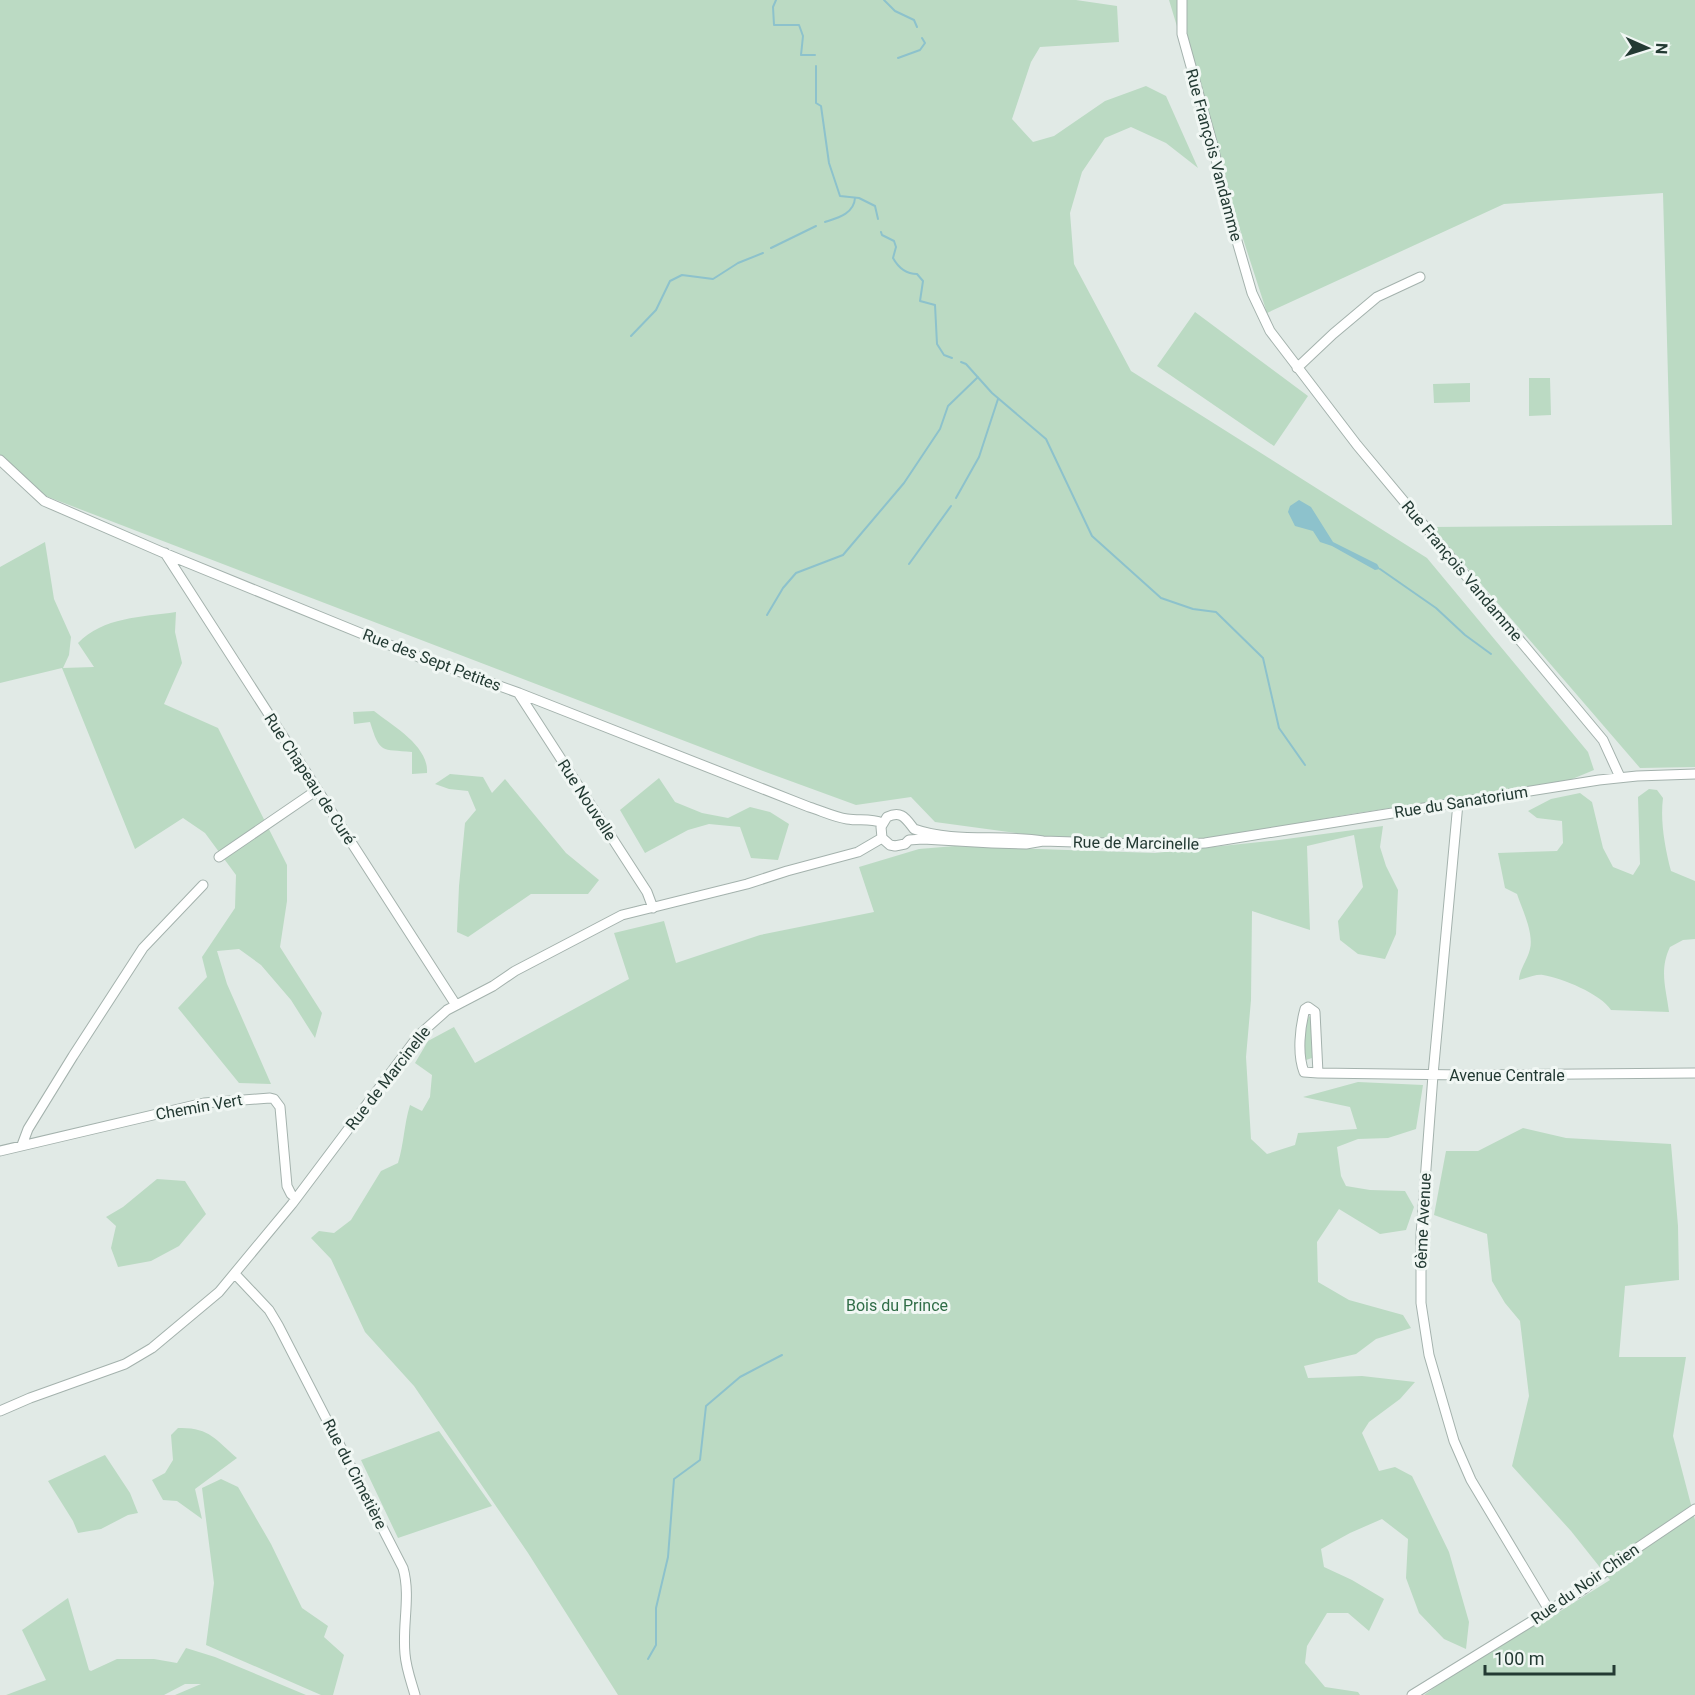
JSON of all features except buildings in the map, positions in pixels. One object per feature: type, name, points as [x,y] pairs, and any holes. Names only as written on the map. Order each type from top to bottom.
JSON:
[{"type":"street","name":"Rue François Vandamme","points":[[1182,0],[1182,34],[1252,293],[1270,331],[1371,462],[1604,740],[1620,777]]},
{"type":"street","points":[[1297,368],[1377,297],[1420,277]]},
{"type":"street","name":"Rue des Sept Petites","points":[[0,460],[44,501],[164,553],[419,657],[519,693],[809,807],[838,817],[870,819],[882,823]]},
{"type":"street","name":"Rue Chapeau de Curé","points":[[164,553],[456,1005]]},
{"type":"street","name":"Rue Nouvelle","points":[[519,693],[647,892],[652,908]]},
{"type":"street","name":"Rue du Sanatorium","points":[[1229,840],[1620,777],[1695,774]]},
{"type":"street","points":[[219,857],[317,790]]},
{"type":"street","name":"6ème Avenue","points":[[1458,803],[1433,1075],[1420,1270],[1421,1303],[1428,1355],[1454,1441],[1471,1480],[1549,1610]]},
{"type":"street","name":"Rue de Marcinelle","points":[[882,823],[887,817],[897,814],[907,818],[912,826],[923,832],[1043,841],[1184,845],[1229,840]]},
{"type":"street","points":[[882,823],[880,832],[882,838]]},
{"type":"street","points":[[909,840],[912,826]]},
{"type":"street","name":"Rue de Marcinelle","points":[[0,1411],[135,1359],[156,1345],[217,1294],[296,1198],[419,1035],[439,1016],[456,1005],[616,918],[858,852],[882,838],[895,846],[900,846],[909,840],[923,839],[1026,844],[1043,841]]},
{"type":"street","points":[[22,1145],[28,1129],[123,976],[143,948],[203,885]]},
{"type":"street","points":[[1308,1007],[1314,1012],[1318,1073],[1304,1072],[1300,1062],[1303,1017],[1308,1007]]},
{"type":"street","name":"Avenue Centrale","points":[[1318,1073],[1433,1075],[1695,1073]]},
{"type":"street","name":"Chemin Vert","points":[[0,1151],[204,1104],[270,1098],[280,1107],[287,1186],[296,1198]]},
{"type":"street","name":"Rue du Cimetière","points":[[235,1274],[269,1310],[278,1324],[404,1568],[405,1653],[415,1695]]},
{"type":"street","name":"Rue du Noir Chien","points":[[1412,1695],[1584,1589],[1618,1561],[1695,1509]]},
{"type":"green space","points":[[0,0],[1076,0],[1117,6],[1119,42],[1040,47],[1031,62],[1012,119],[1033,142],[1054,136],[1105,101],[1146,86],[1166,96],[1198,168],[1166,143],[1131,127],[1105,138],[1082,172],[1070,213],[1074,264],[1131,371],[1427,558],[1588,752],[1594,770],[1565,782],[1351,814],[1202,840],[1045,837],[935,822],[911,797],[856,805],[43,495],[0,457]]},
{"type":"green space","points":[[1169,0],[1695,0],[1695,767],[1640,768],[1432,527],[1672,525],[1663,193],[1504,204],[1267,313]]},
{"type":"green space","points":[[1195,312],[1308,396],[1274,446],[1157,366]]},
{"type":"green space","points":[[1529,378],[1550,378],[1551,415],[1529,416]]},
{"type":"green space","points":[[1470,383],[1470,402],[1434,403],[1433,384]]},
{"type":"green space","points":[[45,542],[54,599],[71,637],[69,655],[63,668],[94,667],[78,643],[99,628],[137,617],[176,612],[175,632],[182,663],[164,704],[218,728],[287,865],[287,901],[280,947],[322,1013],[315,1038],[291,1000],[261,965],[239,949],[217,951],[227,984],[271,1084],[239,1083],[178,1008],[207,977],[202,957],[235,908],[236,875],[205,833],[183,818],[135,849],[62,668],[0,683],[0,567]]},
{"type":"green space","points":[[374,711],[416,745],[426,763],[427,773],[412,774],[412,752],[383,748],[376,740],[370,722],[354,724],[353,712]]},
{"type":"green space","points":[[450,774],[483,777],[492,793],[505,779],[566,853],[599,880],[588,894],[531,894],[468,937],[457,932],[465,823],[476,810],[468,791],[449,789],[435,784]]},
{"type":"green space","points":[[659,778],[675,802],[702,813],[728,818],[750,807],[770,812],[789,824],[778,860],[751,858],[740,827],[709,824],[688,830],[645,853],[620,810]]},
{"type":"green space","points":[[1649,789],[1657,790],[1663,798],[1662,816],[1671,871],[1695,881],[1695,939],[1683,940],[1670,947],[1665,963],[1664,979],[1669,1012],[1611,1010],[1599,998],[1560,979],[1540,975],[1519,980],[1530,949],[1530,936],[1517,894],[1505,888],[1498,853],[1557,851],[1563,843],[1562,821],[1537,818],[1528,811],[1551,799],[1580,793],[1592,802],[1603,848],[1613,867],[1633,875],[1640,864],[1638,797]]},
{"type":"green space","name":"Bois du Prince","points":[[1383,826],[1380,847],[1386,866],[1398,890],[1396,934],[1385,959],[1358,954],[1340,940],[1338,921],[1363,887],[1354,835],[1307,846],[1310,930],[1252,911],[1251,1000],[1246,1057],[1251,1139],[1267,1154],[1295,1145],[1298,1133],[1357,1129],[1350,1107],[1303,1097],[1358,1082],[1423,1085],[1416,1129],[1388,1138],[1358,1139],[1337,1147],[1341,1176],[1346,1186],[1370,1190],[1405,1191],[1414,1207],[1406,1230],[1380,1234],[1339,1209],[1317,1242],[1318,1282],[1349,1300],[1403,1315],[1411,1328],[1376,1339],[1356,1354],[1304,1366],[1308,1378],[1362,1376],[1415,1382],[1400,1399],[1369,1422],[1362,1433],[1379,1471],[1395,1467],[1412,1476],[1449,1552],[1469,1622],[1466,1649],[1444,1639],[1419,1613],[1406,1578],[1408,1539],[1382,1519],[1321,1549],[1324,1567],[1384,1599],[1369,1631],[1348,1613],[1327,1613],[1307,1646],[1305,1663],[1325,1687],[1358,1692],[1360,1695],[618,1695],[528,1553],[414,1386],[365,1332],[331,1259],[311,1238],[319,1231],[334,1233],[351,1220],[381,1171],[398,1163],[410,1105],[422,1111],[430,1097],[432,1075],[415,1063],[428,1041],[454,1027],[475,1063],[629,979],[614,933],[664,921],[676,963],[760,935],[874,912],[859,867],[919,849],[955,846],[1155,853]]},
{"type":"green space","points":[[1309,1016],[1311,1018],[1312,1058],[1306,1060],[1303,1056]]},
{"type":"green space","points":[[1523,1128],[1566,1138],[1671,1144],[1678,1226],[1679,1280],[1625,1286],[1619,1357],[1686,1357],[1673,1436],[1695,1520],[1695,1695],[1424,1695],[1531,1617],[1538,1625],[1610,1580],[1571,1531],[1512,1466],[1529,1396],[1520,1321],[1505,1303],[1492,1281],[1487,1234],[1434,1215],[1446,1151],[1478,1151]]},
{"type":"green space","points":[[157,1179],[185,1181],[206,1214],[179,1246],[151,1261],[118,1267],[111,1248],[116,1226],[106,1217],[123,1207]]},
{"type":"green space","points":[[178,1428],[204,1432],[237,1458],[195,1489],[202,1519],[177,1501],[163,1500],[152,1480],[165,1473],[173,1460],[171,1435]]},
{"type":"green space","points":[[439,1431],[492,1506],[398,1538],[361,1460]]},
{"type":"green space","points":[[105,1455],[130,1493],[138,1513],[128,1515],[101,1529],[78,1533],[48,1481]]},
{"type":"green space","points":[[221,1479],[238,1487],[271,1544],[302,1608],[328,1626],[324,1637],[344,1655],[333,1695],[321,1695],[206,1645],[214,1583],[202,1488]]},
{"type":"green space","points":[[68,1598],[91,1671],[117,1659],[154,1659],[177,1663],[186,1648],[215,1657],[306,1695],[175,1695],[201,1684],[185,1684],[164,1695],[6,1695],[46,1680],[22,1630]]},
{"type":"water","points":[[1299,500],[1311,507],[1333,542],[1377,564],[1380,569],[1375,570],[1332,546],[1320,542],[1313,531],[1295,526],[1288,512],[1290,506]]},
{"type":"waterway","points":[[776,0],[773,7],[774,25],[799,25],[803,36],[801,55],[815,55]]},
{"type":"waterway","points":[[884,0],[895,11],[914,20],[917,27]]},
{"type":"waterway","points":[[898,58],[920,50],[925,43],[922,38]]},
{"type":"waterway","points":[[816,66],[816,103],[821,106],[829,163],[840,196],[859,198],[875,206],[878,219]]},
{"type":"waterway","points":[[825,222],[848,212],[855,198]]},
{"type":"waterway","points":[[771,248],[816,226]]},
{"type":"waterway","points":[[881,232],[882,235],[894,241],[896,247],[893,258],[897,264],[906,271],[917,274],[923,281],[920,301],[935,305],[937,344],[944,355],[952,358]]},
{"type":"waterway","points":[[631,336],[656,310],[670,281],[682,275],[713,279],[738,263],[763,253]]},
{"type":"waterway","points":[[961,362],[966,364],[992,393],[1046,439],[1092,536],[1161,598],[1193,609],[1216,612],[1263,658],[1279,728],[1305,765]]},
{"type":"waterway","points":[[767,615],[783,588],[796,573],[843,555],[904,483],[940,429],[948,406],[978,377]]},
{"type":"waterway","points":[[956,498],[979,457],[998,399]]},
{"type":"waterway","points":[[909,564],[951,506]]},
{"type":"waterway","points":[[1380,569],[1436,608],[1465,635],[1491,654]]},
{"type":"waterway","points":[[648,1659],[656,1645],[656,1608],[668,1557],[674,1479],[700,1460],[706,1406],[740,1377],[782,1355]]}]
